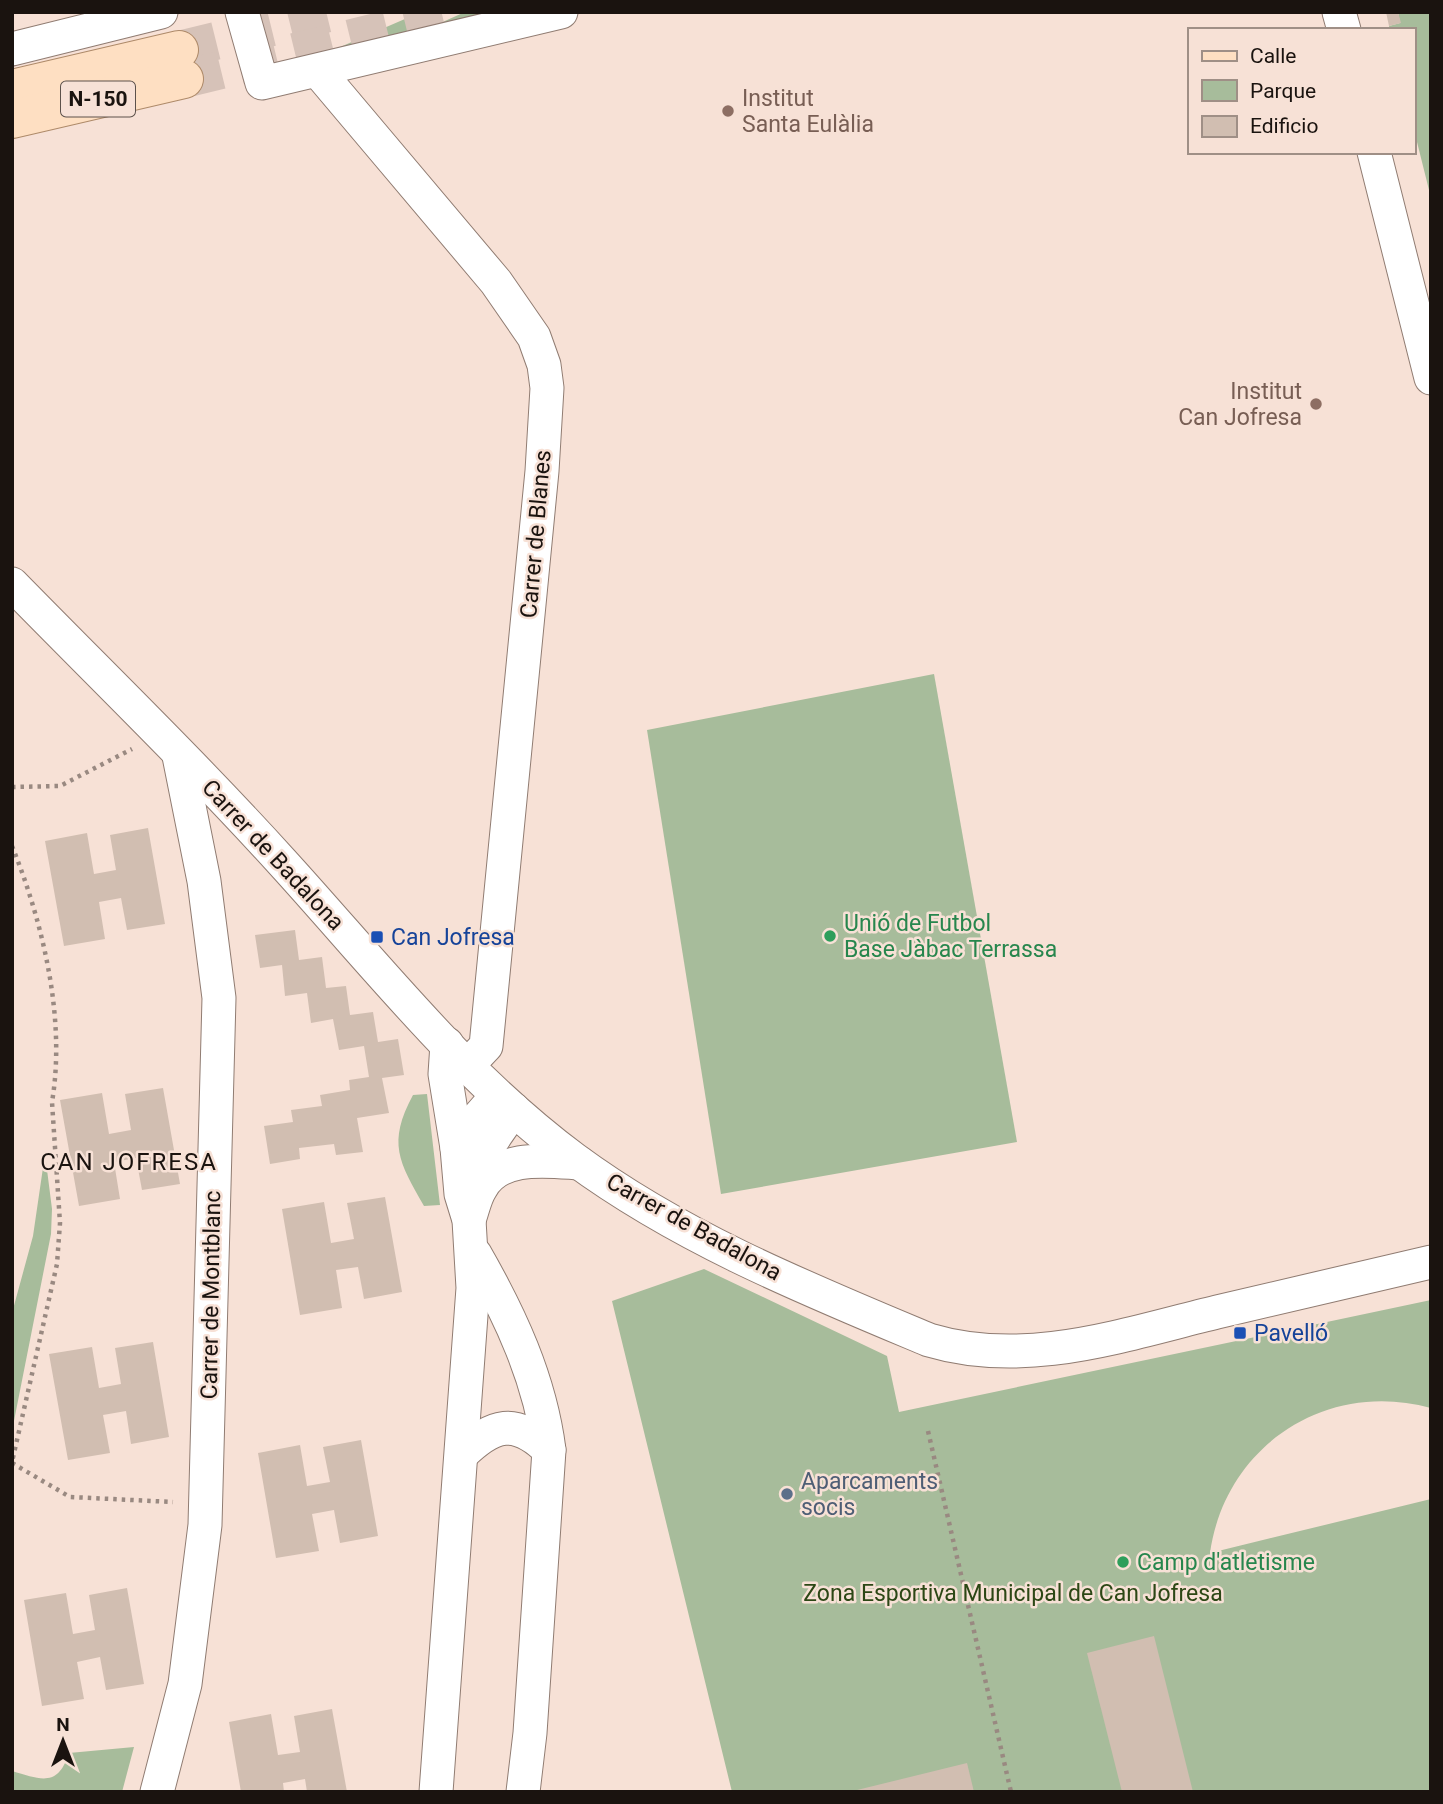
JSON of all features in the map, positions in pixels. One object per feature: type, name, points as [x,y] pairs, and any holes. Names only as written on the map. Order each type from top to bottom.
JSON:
[{"type":"main road","name":"N-150","points":[[12,89],[181,65],[12,119]]},
{"type":"street","points":[[12,49],[161,12]]},
{"type":"street","points":[[242,12],[262,83],[561,12]]},
{"type":"street","name":"Carrer de Blanes","points":[[318,71],[496,282],[534,337],[544,365],[547,388],[542,471],[486,1046],[457,1054]]},
{"type":"street","points":[[1375,154],[1431,378]]},
{"type":"street","name":"Carrer de Badalona","points":[[12,584],[279,858],[505,1103],[579,1163],[635,1201],[741,1257],[929,1340],[958,1349],[991,1352],[1052,1350],[1431,1262]]},
{"type":"street","name":"Carrer de Montblanc","points":[[157,1792],[185,1684],[206,1505],[219,998],[204,881],[179,756]]},
{"type":"street","points":[[436,1792],[474,1288],[470,1233],[461,1194],[457,1148],[445,1074],[457,1054]]},
{"type":"street","points":[[457,1148],[468,1129],[505,1103]]},
{"type":"street","points":[[505,1103],[486,1147],[480,1169],[481,1187],[470,1233],[503,1302],[535,1382],[545,1416],[549,1450],[523,1792]]},
{"type":"street","points":[[481,1187],[494,1172],[516,1163],[579,1163]]},
{"type":"street","points":[[462,1454],[480,1437],[501,1427],[530,1435],[549,1450]]},
{"type":"path","points":[[12,787],[60,786],[119,757]]},
{"type":"path","points":[[12,846],[41,925],[48,974],[53,1018],[55,1083],[52,1102],[61,1223],[49,1300],[12,1462],[70,1497],[206,1505]]},
{"type":"path","points":[[928,1431],[1011,1792]]},
{"type":"green space","points":[[421,12],[429,12],[424,16],[427,29],[465,12],[532,12],[324,54]]},
{"type":"green space","points":[[1398,12],[1431,12],[1431,198],[1415,134],[1415,28],[1390,28],[1400,23]]},
{"type":"green space","name":"Unió de Futbol Base Jàbac Terrassa","points":[[934,674],[1017,1142],[721,1194],[647,730]]},
{"type":"green space","points":[[427,1094],[440,1205],[424,1206],[408,1177],[399,1152],[398,1140],[400,1126],[413,1095]]},
{"type":"green space","points":[[45,1154],[52,1209],[51,1234],[12,1431],[12,1313],[33,1236]]},
{"type":"green space","name":"Zona Esportiva Municipal de Can Jofresa","points":[[704,1269],[887,1356],[899,1412],[1431,1300],[1431,1408],[1392,1402],[1354,1403],[1319,1413],[1287,1430],[1259,1452],[1236,1481],[1219,1515],[1210,1553],[1431,1499],[1431,1792],[732,1792],[612,1301]]},
{"type":"green space","points":[[134,1747],[122,1792],[12,1792],[12,1771],[48,1778],[60,1771],[69,1753]]},
{"type":"building","points":[[1386,12],[1398,12],[1401,23],[1389,26]]},
{"type":"building","points":[[148,828],[165,924],[127,930],[121,898],[99,902],[105,939],[64,946],[45,841],[87,833],[94,874],[116,870],[110,835]]},
{"type":"building","points":[[295,930],[299,960],[322,957],[326,988],[346,986],[350,1015],[373,1012],[378,1042],[398,1039],[404,1075],[382,1078],[389,1113],[357,1118],[363,1152],[336,1155],[334,1144],[299,1148],[300,1159],[270,1164],[264,1126],[293,1122],[291,1110],[322,1106],[320,1095],[350,1090],[349,1080],[369,1077],[364,1046],[339,1050],[333,1019],[311,1023],[307,993],[285,996],[282,965],[260,968],[255,935]]},
{"type":"building","points":[[163,1088],[180,1184],[142,1190],[136,1158],[114,1162],[120,1199],[79,1206],[60,1100],[102,1093],[109,1134],[131,1130],[125,1094]]},
{"type":"building","points":[[385,1197],[402,1292],[364,1299],[358,1267],[336,1270],[342,1308],[300,1315],[282,1209],[324,1202],[331,1243],[354,1239],[347,1203]]},
{"type":"building","points":[[153,1342],[169,1437],[131,1444],[126,1411],[103,1415],[110,1453],[68,1460],[49,1354],[92,1347],[99,1388],[121,1384],[115,1348]]},
{"type":"building","points":[[361,1440],[378,1536],[340,1543],[334,1510],[312,1514],[319,1551],[276,1558],[258,1453],[300,1445],[307,1486],[330,1482],[323,1447]]},
{"type":"building","points":[[127,1588],[144,1684],[106,1690],[100,1657],[77,1662],[84,1699],[42,1706],[24,1600],[66,1593],[73,1634],[95,1630],[89,1595]]},
{"type":"building","points":[[1154,1636],[1193,1792],[1122,1792],[1087,1653]]},
{"type":"building","points":[[332,1709],[347,1792],[307,1792],[305,1779],[283,1783],[284,1792],[241,1792],[229,1722],[271,1714],[278,1755],[300,1752],[294,1716]]},
{"type":"building","points":[[967,1763],[974,1792],[853,1792],[853,1791]]},
{"type":"tunnel","points":[[179,50],[333,12]]},
{"type":"tunnel","points":[[184,79],[458,12]]},
{"type":"place","name":"Institut Santa Eulàlia","points":[[728,111]]},
{"type":"place","name":"Institut Can Jofresa","points":[[1316,404]]},
{"type":"place","name":"Unió de Futbol Base Jàbac Terrassa","points":[[830,936]]},
{"type":"place","name":"Can Jofresa","points":[[377,937]]},
{"type":"place","name":"Pavelló","points":[[1240,1333]]},
{"type":"place","name":"Aparcaments socis","points":[[787,1494]]},
{"type":"place","name":"Camp d'atletisme","points":[[1123,1562]]},
{"type":"district","name":"CAN JOFRESA","points":[[129,1162]]}]
